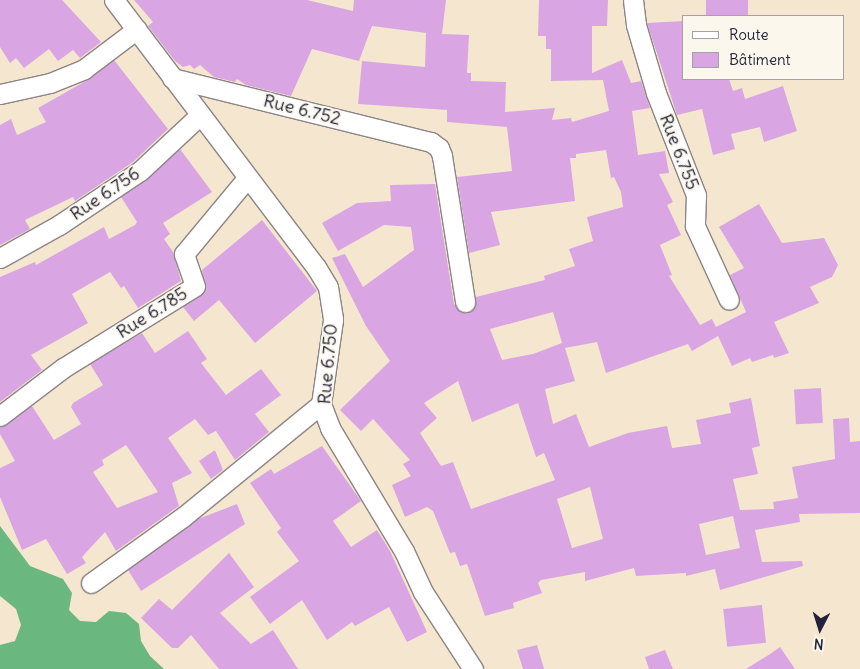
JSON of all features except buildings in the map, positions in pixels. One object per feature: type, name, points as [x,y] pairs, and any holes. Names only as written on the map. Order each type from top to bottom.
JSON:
[{"type":"street","name":"Rue 6.750","points":[[114,0],[316,267],[328,287],[333,320],[321,404],[338,446],[404,551],[423,592],[473,669]]},
{"type":"street","name":"Rue 6.755","points":[[633,0],[636,25],[656,93],[696,195],[695,226],[729,300]]},
{"type":"street","points":[[0,94],[43,85],[84,69],[137,29]]},
{"type":"street","name":"Rue 6.752","points":[[172,78],[431,142],[439,148],[442,156],[465,302]]},
{"type":"street","name":"Rue 6.756","points":[[0,258],[59,225],[140,171],[200,116]]},
{"type":"street","name":"Rue 6.785","points":[[0,416],[63,368],[195,286],[184,254],[247,178]]},
{"type":"street","points":[[91,583],[182,517],[321,404]]},
{"type":"green space","points":[[0,526],[30,566],[63,579],[72,593],[69,610],[80,621],[96,622],[109,611],[126,613],[139,624],[141,641],[150,656],[164,669],[0,669],[0,645],[15,641],[21,625],[16,609],[0,596]]}]
